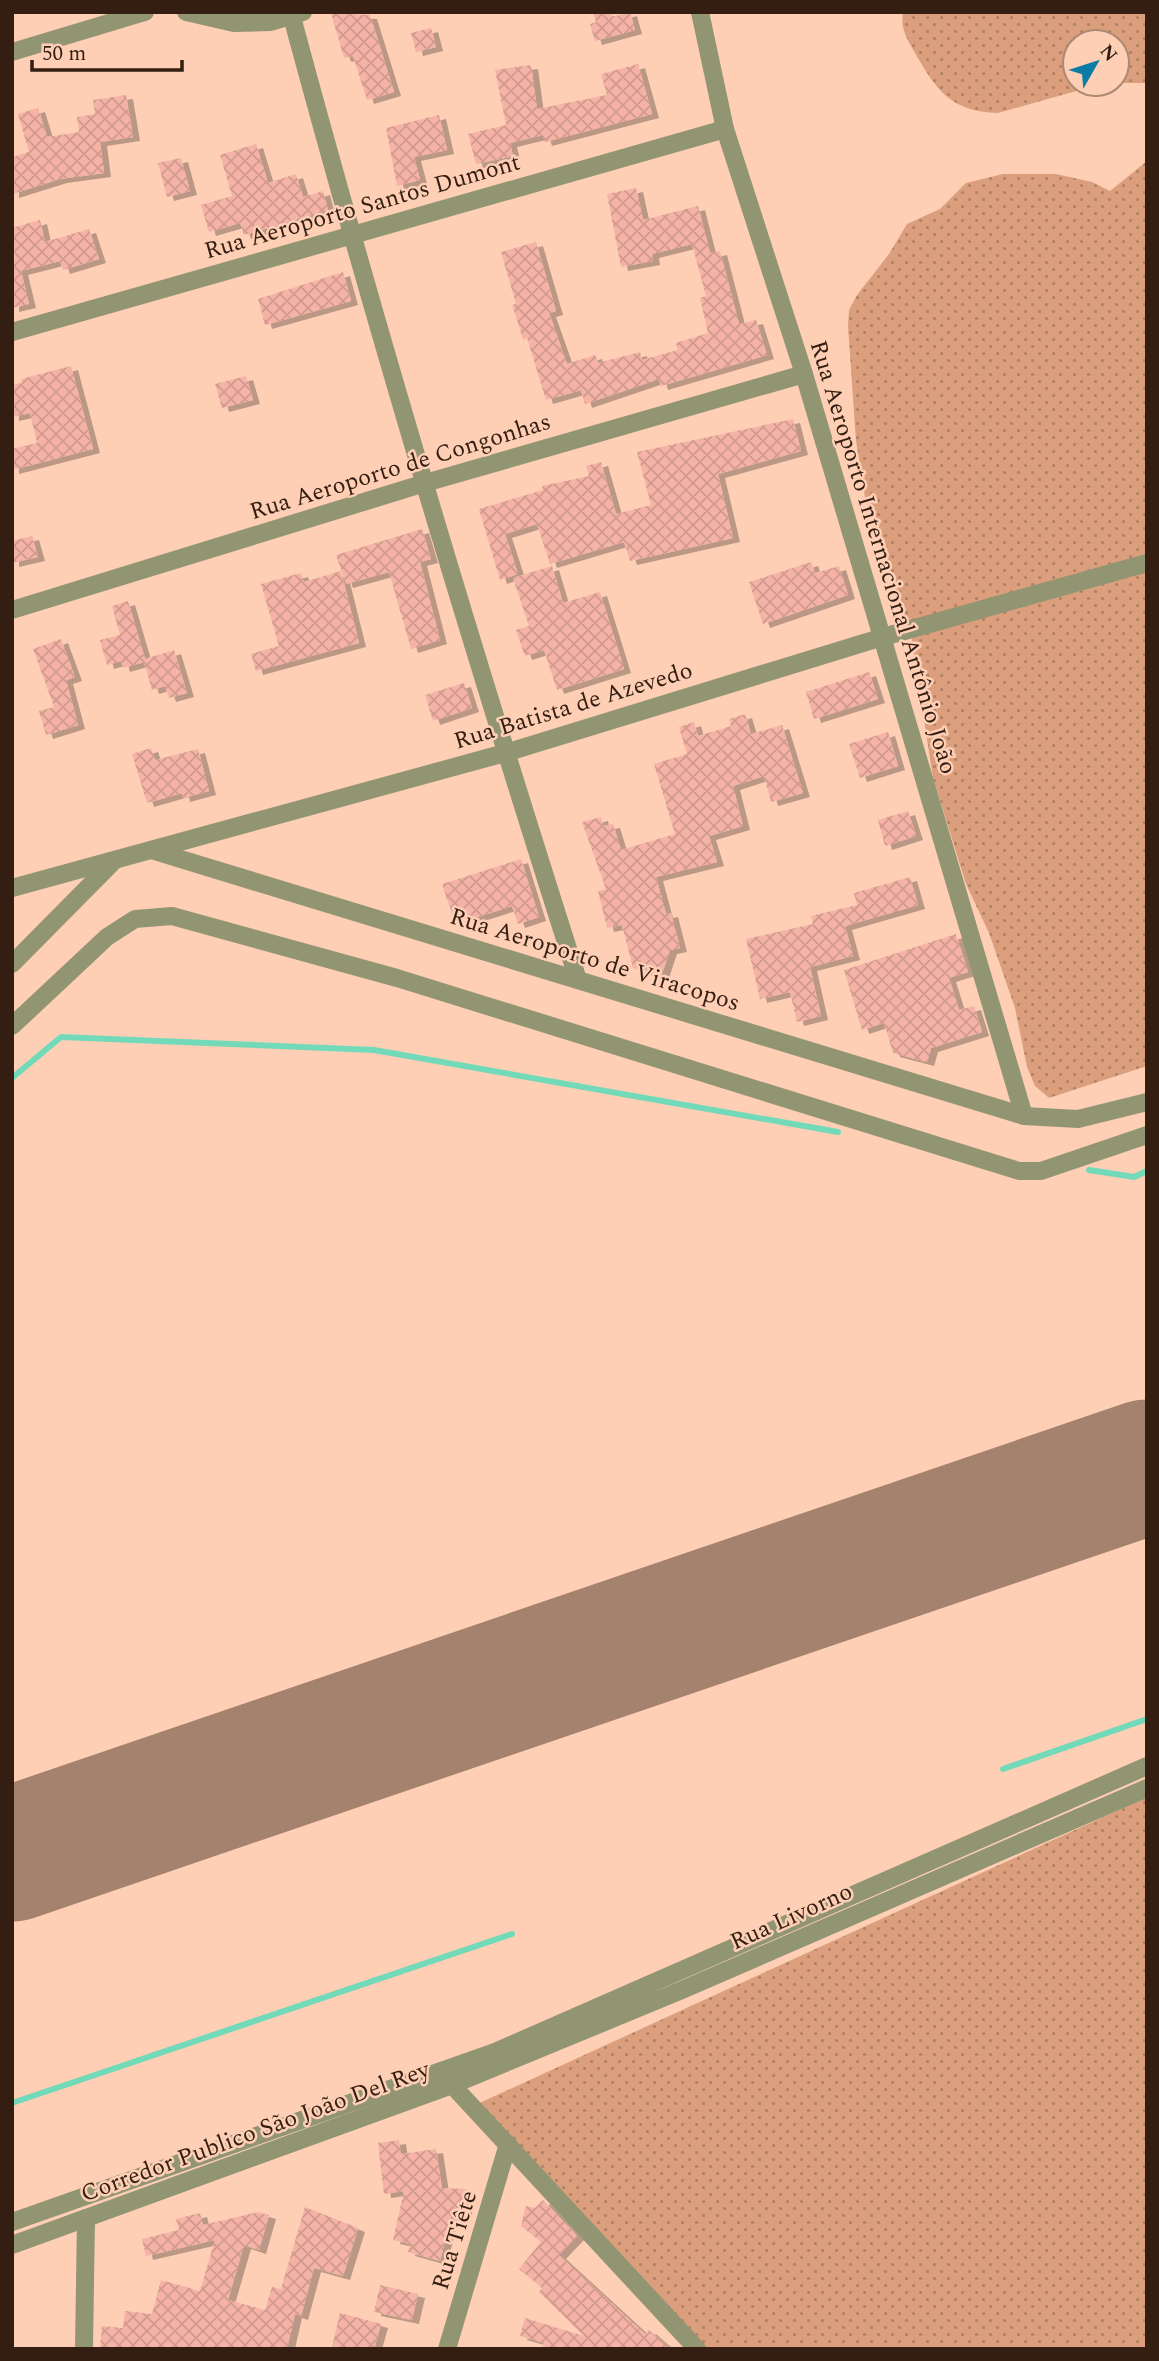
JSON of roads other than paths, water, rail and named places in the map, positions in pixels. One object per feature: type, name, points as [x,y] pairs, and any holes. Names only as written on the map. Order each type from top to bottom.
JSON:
[{"type":"street","points":[[12,52],[145,12]]},
{"type":"street","points":[[186,12],[234,23],[297,15],[350,233],[505,753],[578,980]]},
{"type":"street","name":"Rua Aeroporto Internacional Antônio João","points":[[700,12],[725,129],[804,374],[1024,1116]]},
{"type":"street","name":"Rua Aeroporto Santos Dumont","points":[[12,332],[350,233],[725,129]]},
{"type":"street","name":"Rua Aeroporto de Congonhas","points":[[12,610],[425,483],[804,374]]},
{"type":"street","name":"Rua Batista de Azevedo","points":[[12,888],[505,753],[883,637],[1147,563]]},
{"type":"street","name":"Rua Aeroporto de Viracopos","points":[[151,850],[1024,1116],[1078,1119],[1147,1102]]},
{"type":"street","points":[[12,964],[115,859]]},
{"type":"street","points":[[12,1026],[107,937],[135,919],[172,916],[397,978],[1018,1171],[1041,1171],[1147,1135]]},
{"type":"street","points":[[12,2222],[495,2052],[1147,1766]]},
{"type":"street","name":"Rua Livorno","points":[[452,2085],[681,1990],[1147,1788]]},
{"type":"street","name":"Corredor Publico São João Del Rey","points":[[12,2245],[452,2085],[697,2349]]},
{"type":"street","name":"Rua Tiête","points":[[447,2349],[508,2144]]},
{"type":"street","points":[[84,2349],[86,2218]]},
{"type":"waterway","points":[[12,1078],[61,1037],[374,1050],[838,1132]]},
{"type":"waterway","points":[[1089,1170],[1134,1177],[1147,1171]]},
{"type":"waterway","points":[[1003,1769],[1147,1719]]},
{"type":"waterway","points":[[12,2103],[512,1934]]}]
